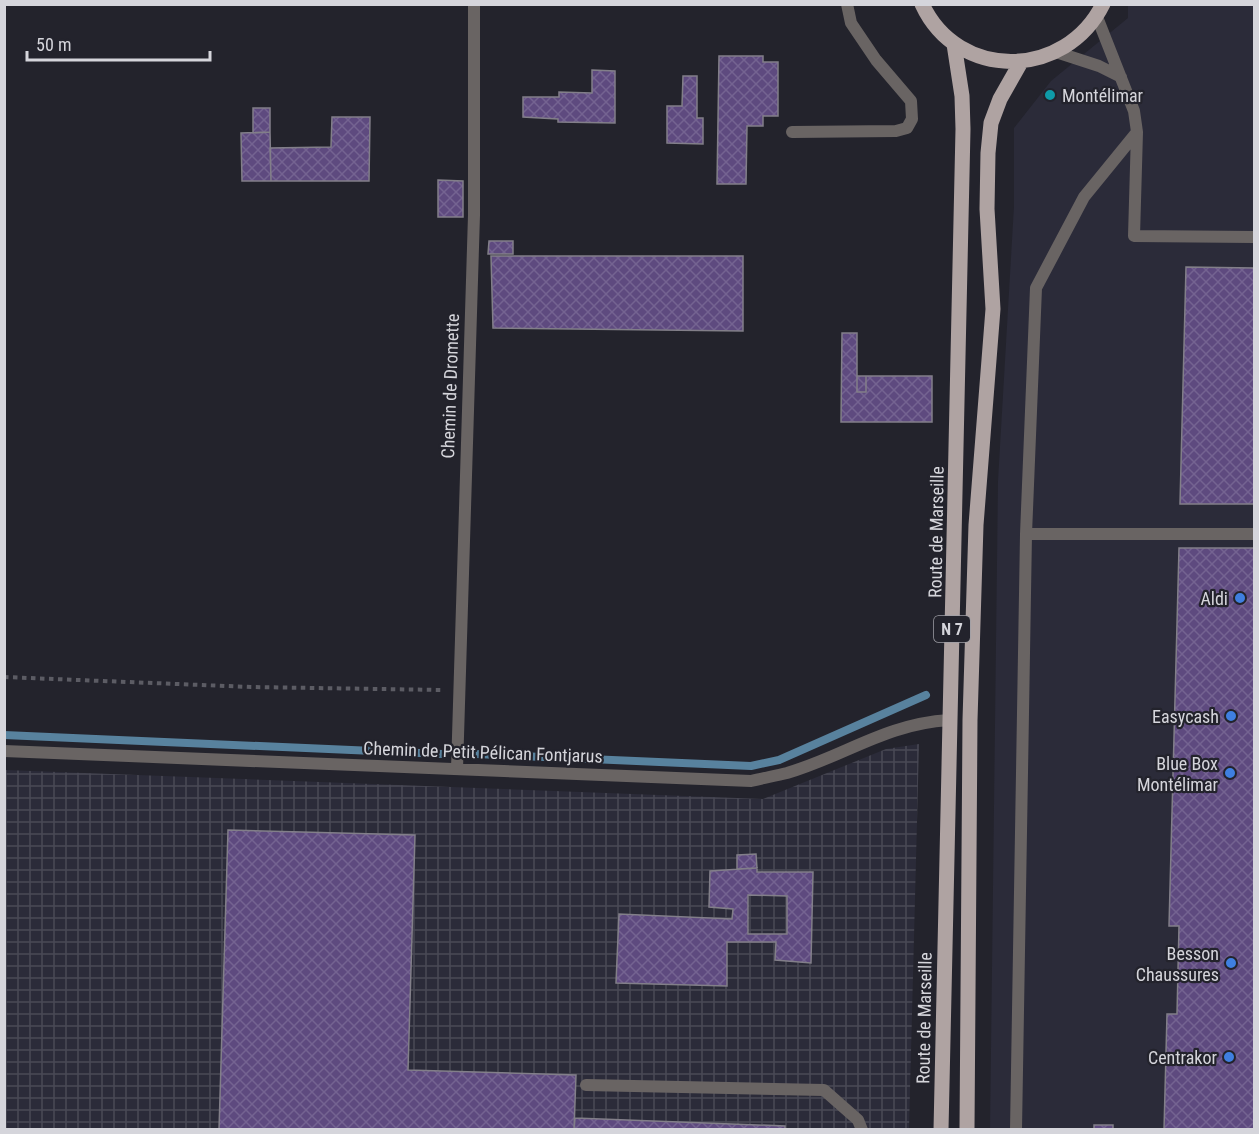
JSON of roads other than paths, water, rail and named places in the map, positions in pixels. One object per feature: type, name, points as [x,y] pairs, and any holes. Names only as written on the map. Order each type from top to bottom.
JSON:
[{"type":"main road","points":[[922,4],[938,30],[954,44],[986,58],[1021,62],[1056,52],[1072,43],[1100,11]]},
{"type":"main road","name":"Route de Marseille","points":[[941,1130],[963,129],[962,96],[954,44]]},
{"type":"main road","name":"N 7","points":[[967,1130],[970,720],[976,525],[993,309],[987,208],[988,153],[991,123],[1000,99],[1021,62]]},
{"type":"street","name":"Chemin de Dromette","points":[[457,769],[474,215],[474,4]]},
{"type":"street","points":[[792,132],[896,131],[907,128],[912,118],[911,101],[876,60],[851,23],[847,4]]},
{"type":"street","points":[[1100,11],[1120,77],[1134,111],[1137,132],[1134,236],[1254,237]]},
{"type":"street","points":[[1056,52],[1099,66],[1120,77]]},
{"type":"street","points":[[1016,1130],[1026,534],[1036,288],[1084,197],[1137,132]]},
{"type":"street","points":[[1026,534],[1254,534]]},
{"type":"street","name":"Chemin de Petit Pélican Fontjarus","points":[[4,751],[751,781],[788,772],[884,732],[918,723],[949,720]]},
{"type":"street","points":[[586,1085],[824,1090],[858,1120],[862,1130]]},
{"type":"waterway","points":[[476,754],[751,766],[779,760],[926,695]]},
{"type":"waterway","points":[[4,735],[443,754]]},
{"type":"place","name":"Montélimar","points":[[1050,95]]},
{"type":"place","name":"Aldi","points":[[1240,598]]},
{"type":"place","name":"Easycash","points":[[1231,716]]},
{"type":"place","name":"Blue Box Montélimar","points":[[1230,773]]},
{"type":"place","name":"Besson Chaussures","points":[[1231,963]]},
{"type":"place","name":"Centrakor","points":[[1229,1057]]}]
